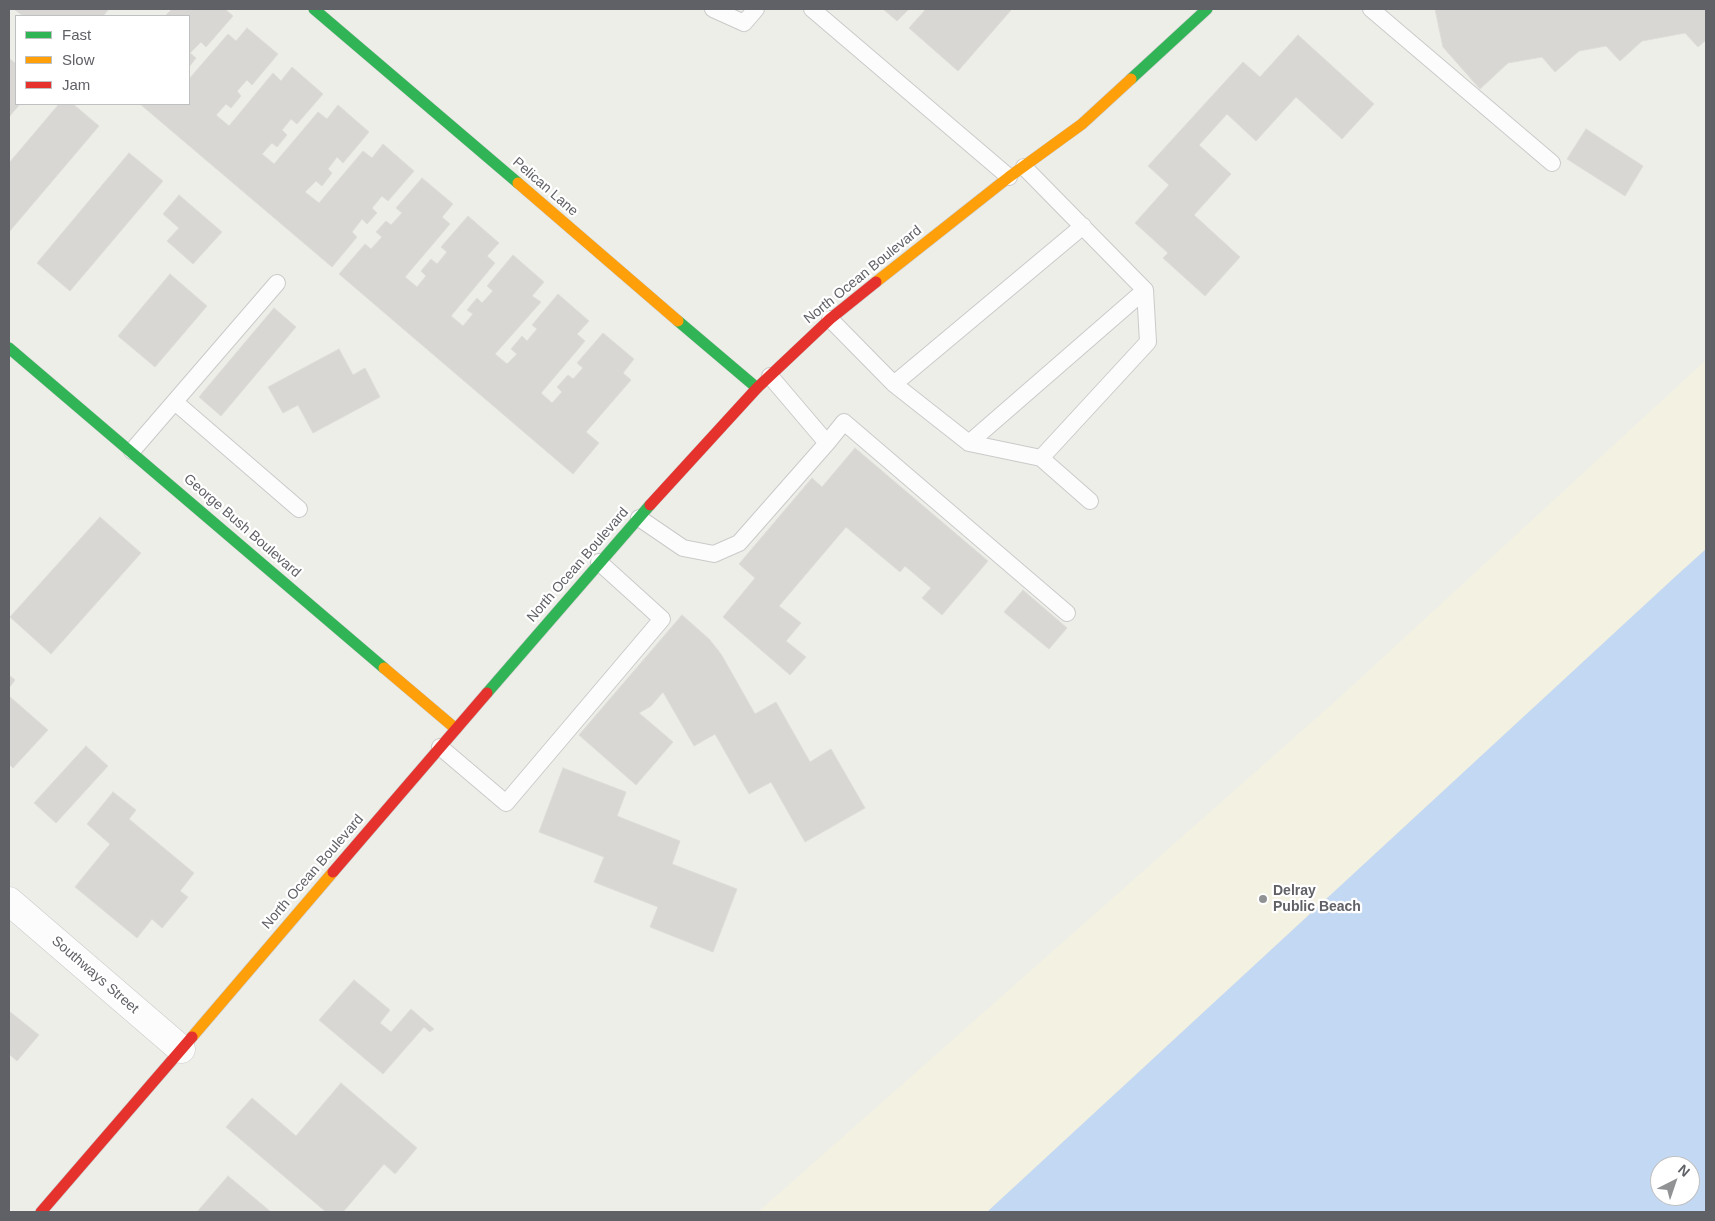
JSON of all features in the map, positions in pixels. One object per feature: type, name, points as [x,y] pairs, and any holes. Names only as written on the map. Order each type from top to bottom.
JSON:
[{"type":"main road","name":"Pelican Lane","points":[[314,9],[757,388]]},
{"type":"main road","name":"North Ocean Boulevard","points":[[41,1212],[599,562],[757,388],[830,319],[1009,178],[1082,124],[1207,9]]},
{"type":"main road","name":"George Bush Boulevard","points":[[9,348],[456,729]]},
{"type":"street","name":"Southways Street","points":[[9,901],[181,1049]]},
{"type":"lane","points":[[713,9],[744,24],[756,9]]},
{"type":"lane","points":[[812,9],[1009,178]]},
{"type":"lane","points":[[1371,9],[1552,163]]},
{"type":"lane","points":[[1024,167],[1145,290],[1148,342],[1041,458]]},
{"type":"lane","points":[[894,384],[1083,226]]},
{"type":"lane","points":[[132,451],[277,283]]},
{"type":"lane","points":[[969,443],[1145,290]]},
{"type":"lane","points":[[830,319],[894,384],[969,443],[1041,458],[1090,501]]},
{"type":"lane","points":[[770,376],[827,443]]},
{"type":"lane","points":[[175,402],[299,509]]},
{"type":"lane","points":[[639,518],[683,548],[714,554],[739,543],[844,422],[1067,613]]},
{"type":"lane","points":[[440,746],[506,803],[662,619],[599,562]]},
{"type":"sand","name":"Delray Public Beach","points":[[1706,360],[1706,622],[1085,1212],[758,1212],[1340,697]]},
{"type":"water","points":[[1706,549],[1706,1212],[987,1212],[1676,576]]},
{"type":"building","points":[[14,9],[109,9],[104,15],[22,15]]},
{"type":"building","points":[[172,9],[225,9],[233,16],[206,47],[201,42],[190,53],[190,15],[166,15]]},
{"type":"building","points":[[883,9],[909,9],[897,21]]},
{"type":"building","points":[[926,9],[1012,9],[958,71],[909,28]]},
{"type":"building","points":[[1435,9],[1706,9],[1706,40],[1698,47],[1685,33],[1642,41],[1620,61],[1606,46],[1579,51],[1555,72],[1542,57],[1508,63],[1480,89],[1443,47]]},
{"type":"building","points":[[247,28],[278,54],[252,85],[247,80],[237,91],[241,96],[231,108],[226,104],[216,115],[229,126],[273,73],[281,81],[292,67],[323,94],[297,124],[291,119],[282,130],[287,135],[277,147],[272,143],[262,154],[274,164],[318,112],[327,119],[338,105],[369,132],[343,163],[337,157],[328,169],[332,173],[322,186],[316,181],[305,192],[319,203],[363,151],[372,158],[383,144],[414,171],[388,201],[382,196],[372,208],[377,213],[367,224],[362,219],[352,232],[357,237],[332,267],[141,105],[190,105],[190,78],[228,34],[236,41]]},
{"type":"building","points":[[1298,35],[1374,104],[1342,139],[1296,97],[1256,141],[1227,114],[1199,145],[1231,174],[1194,215],[1240,257],[1205,296],[1163,258],[1168,253],[1135,223],[1169,185],[1148,166],[1243,62],[1260,77]]},
{"type":"building","points":[[190,53],[196,58],[190,66]]},
{"type":"building","points":[[9,58],[15,63],[15,105],[19,105],[9,117]]},
{"type":"building","points":[[58,105],[74,105],[99,126],[9,232],[9,163]]},
{"type":"building","points":[[1586,129],[1643,166],[1625,196],[1567,159]]},
{"type":"building","points":[[129,153],[163,181],[70,291],[37,263]]},
{"type":"building","points":[[422,178],[453,204],[442,217],[450,224],[405,277],[417,287],[426,276],[421,271],[431,259],[437,264],[447,252],[441,247],[468,216],[499,243],[487,256],[495,263],[451,316],[463,326],[473,314],[467,310],[477,298],[482,303],[493,291],[487,286],[513,255],[544,282],[532,296],[541,302],[495,354],[507,364],[517,354],[511,349],[522,336],[527,341],[537,329],[532,325],[558,294],[589,321],[577,334],[585,341],[541,393],[552,403],[562,392],[557,387],[568,375],[573,379],[583,368],[577,363],[603,333],[634,359],[623,373],[631,380],[586,432],[599,443],[573,474],[339,274],[365,244],[371,249],[382,237],[376,232],[386,221],[391,225],[402,213],[396,208]]},
{"type":"building","points":[[179,195],[222,232],[193,264],[167,241],[179,228],[163,214]]},
{"type":"building","points":[[170,274],[207,306],[155,367],[118,336]]},
{"type":"building","points":[[274,308],[296,327],[221,416],[199,397]]},
{"type":"building","points":[[339,349],[353,375],[365,368],[380,397],[313,433],[298,405],[283,413],[268,387]]},
{"type":"building","points":[[855,448],[988,561],[942,615],[922,598],[931,588],[905,566],[900,572],[846,527],[779,606],[801,623],[786,641],[806,657],[790,675],[723,617],[755,578],[739,564],[812,478],[822,487]]},
{"type":"building","points":[[100,517],[141,553],[51,654],[10,617]]},
{"type":"building","points":[[1023,590],[1067,628],[1049,649],[1004,612]]},
{"type":"building","points":[[682,615],[709,639],[721,654],[755,714],[776,702],[810,762],[831,749],[865,808],[805,842],[771,782],[749,794],[715,734],[694,746],[663,692],[651,706],[639,713],[673,742],[636,785],[579,735]]},
{"type":"building","points":[[9,675],[15,680],[9,688]]},
{"type":"building","points":[[9,696],[48,730],[13,768],[9,764]]},
{"type":"building","points":[[86,746],[108,766],[56,823],[34,803]]},
{"type":"building","points":[[563,768],[626,792],[617,816],[680,841],[672,864],[737,889],[713,952],[650,927],[658,907],[594,882],[604,857],[539,832]]},
{"type":"building","points":[[113,792],[136,810],[129,819],[194,873],[180,891],[188,897],[162,928],[152,919],[137,938],[75,887],[110,844],[87,824]]},
{"type":"building","points":[[354,980],[390,1010],[380,1023],[391,1032],[411,1009],[434,1029],[430,1032],[424,1027],[383,1074],[319,1020]]},
{"type":"building","points":[[9,1011],[39,1035],[17,1061],[9,1054]]},
{"type":"building","points":[[341,1083],[417,1148],[395,1174],[384,1164],[343,1212],[326,1212],[226,1127],[252,1098],[296,1136]]},
{"type":"building","points":[[228,1176],[271,1212],[197,1212]]},
{"type":"traffic: fast","points":[[314,9],[518,183]]},
{"type":"traffic: fast","points":[[1131,79],[1207,9]]},
{"type":"traffic: fast","points":[[678,321],[757,388]]},
{"type":"traffic: fast","points":[[9,348],[384,668]]},
{"type":"traffic: fast","points":[[487,693],[650,505]]},
{"type":"traffic: slow","points":[[876,282],[1009,177],[1082,124],[1131,79]]},
{"type":"traffic: slow","points":[[518,183],[678,321]]},
{"type":"traffic: slow","points":[[384,668],[456,729]]},
{"type":"traffic: slow","points":[[192,1037],[333,872]]},
{"type":"traffic: jam","points":[[650,505],[757,388],[830,319],[876,282]]},
{"type":"traffic: jam","points":[[333,872],[487,693]]},
{"type":"traffic: jam","points":[[41,1212],[192,1037]]},
{"type":"place","name":"Delray Public Beach","points":[[1263,899]]}]
